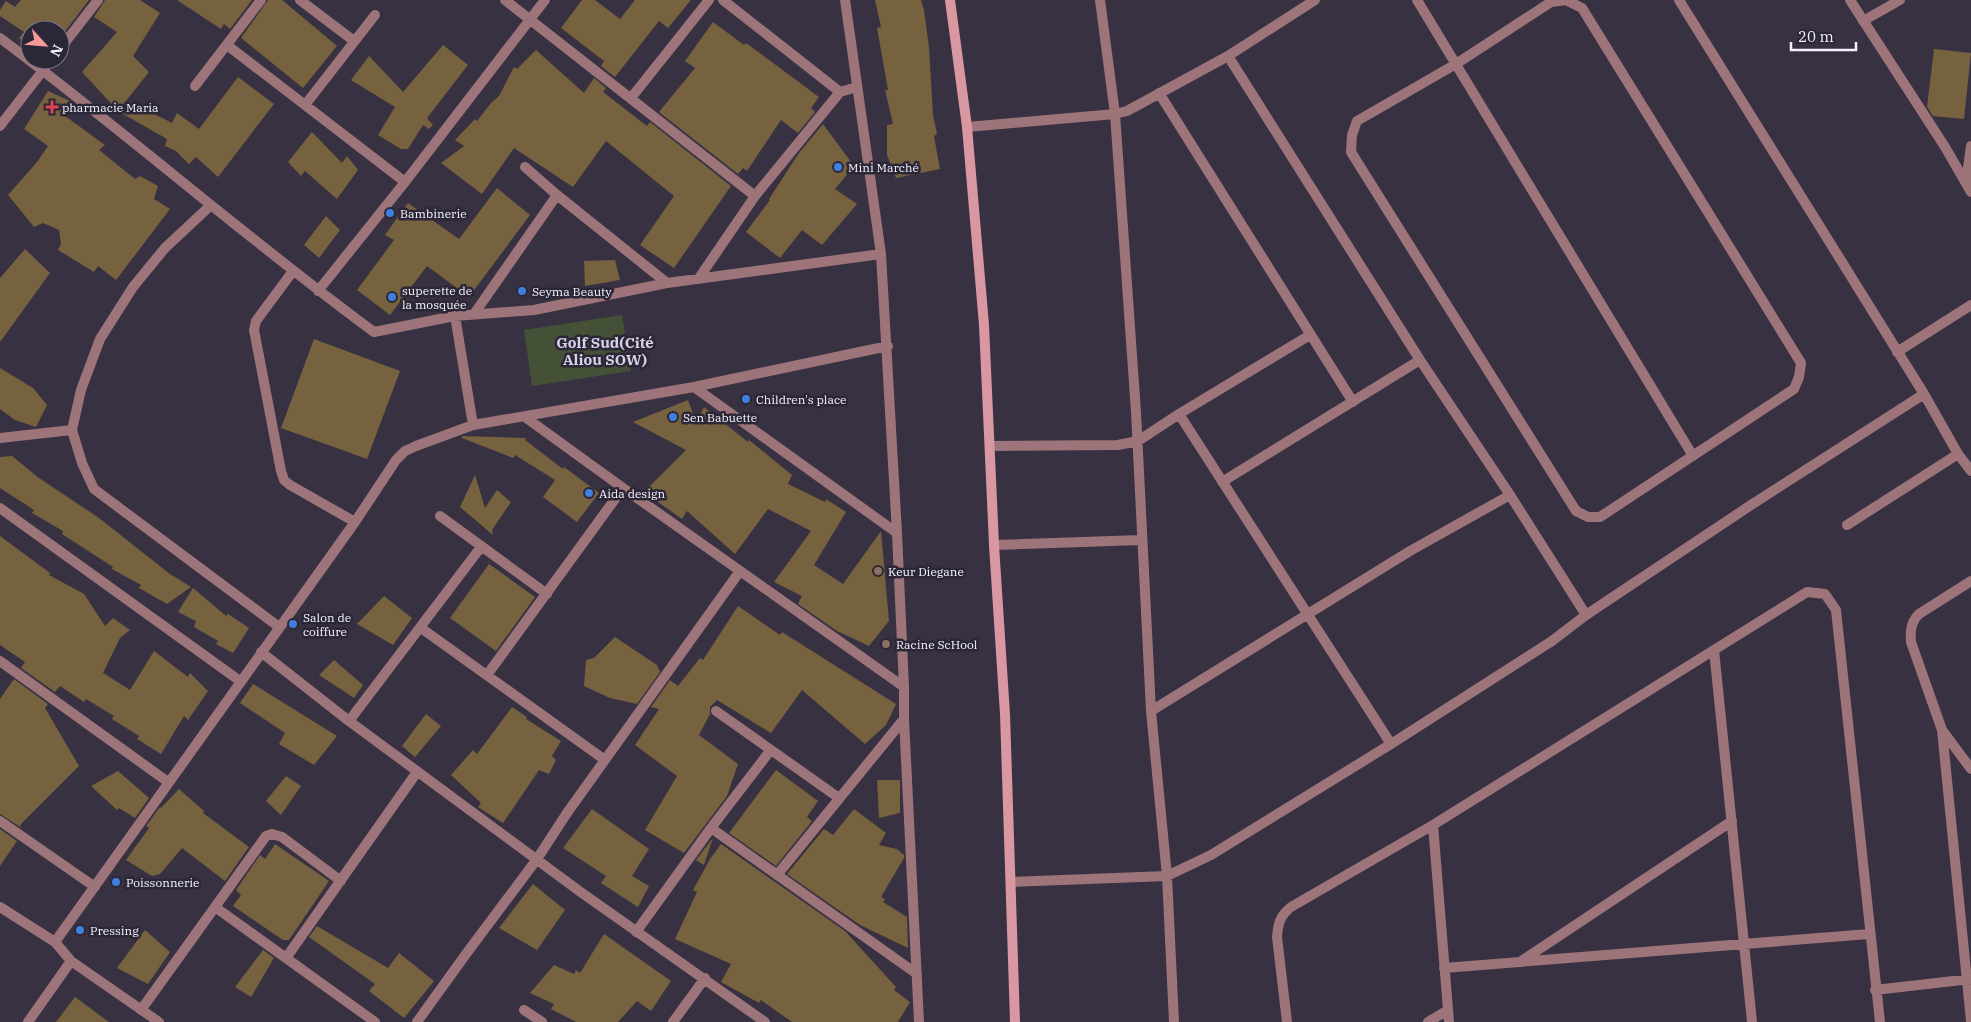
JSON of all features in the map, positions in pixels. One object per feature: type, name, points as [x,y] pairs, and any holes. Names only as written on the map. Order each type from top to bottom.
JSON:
[{"type":"main road","points":[[950,0],[967,127],[984,325],[994,545],[1005,714],[1015,1022]]},
{"type":"street","points":[[70,36],[98,0]]},
{"type":"street","points":[[195,86],[261,0]]},
{"type":"street","points":[[300,0],[354,41]]},
{"type":"street","points":[[506,0],[755,196]]},
{"type":"street","points":[[318,291],[405,182],[545,0]]},
{"type":"street","points":[[631,98],[709,0]]},
{"type":"street","points":[[723,0],[840,92]]},
{"type":"street","points":[[845,0],[881,254],[888,346],[919,1022]]},
{"type":"street","points":[[1100,0],[1115,114],[1138,441],[1151,711],[1167,876],[1174,1022]]},
{"type":"street","points":[[967,127],[1115,114],[1127,111],[1228,56],[1299,4],[1315,0]]},
{"type":"street","points":[[1417,0],[1693,456]]},
{"type":"street","points":[[1566,0],[1582,8],[1800,363],[1799,378],[1794,389],[1600,516],[1588,517],[1576,511],[1351,152],[1352,135],[1357,121],[1456,64],[1551,2],[1566,0]]},
{"type":"street","points":[[1679,0],[1924,394],[1958,454],[1971,471]]},
{"type":"street","points":[[1850,0],[1945,147],[1968,188]]},
{"type":"street","points":[[1863,20],[1900,0]]},
{"type":"street","points":[[304,105],[374,15]]},
{"type":"street","points":[[0,38],[20,53]]},
{"type":"street","points":[[227,45],[405,182]]},
{"type":"street","points":[[1228,56],[1420,360],[1510,495],[1586,615]]},
{"type":"street","points":[[0,126],[43,70],[293,272],[374,332],[455,316],[534,310],[699,278],[881,254]]},
{"type":"street","points":[[699,278],[755,196],[840,92],[857,87]]},
{"type":"street","points":[[1159,93],[1353,402]]},
{"type":"street","points":[[1968,188],[1971,146]]},
{"type":"street","points":[[525,167],[667,283]]},
{"type":"street","points":[[474,314],[557,195]]},
{"type":"street","points":[[211,205],[165,248],[133,287],[100,339],[81,390],[72,430],[82,463],[94,489],[279,627]]},
{"type":"street","points":[[293,272],[256,321],[254,330],[280,471],[284,480],[290,485],[355,522]]},
{"type":"street","points":[[1897,352],[1971,305]]},
{"type":"street","points":[[455,316],[473,425]]},
{"type":"street","points":[[991,446],[1118,445],[1138,441],[1310,335]]},
{"type":"street","points":[[55,942],[355,522],[396,460],[405,451],[473,425],[694,387],[888,346]]},
{"type":"street","points":[[1222,482],[1420,360]]},
{"type":"street","points":[[694,387],[897,533]]},
{"type":"street","points":[[1011,882],[1167,876],[1211,855],[1391,744],[1552,641],[1586,615],[1751,505],[1924,394]]},
{"type":"street","points":[[1179,414],[1391,744]]},
{"type":"street","points":[[525,417],[904,687]]},
{"type":"street","points":[[0,438],[72,430]]},
{"type":"street","points":[[1847,525],[1958,454]]},
{"type":"street","points":[[487,675],[623,488]]},
{"type":"street","points":[[1151,711],[1410,551],[1510,495]]},
{"type":"street","points":[[0,508],[240,682]]},
{"type":"street","points":[[440,516],[547,594]]},
{"type":"street","points":[[994,545],[1142,540]]},
{"type":"street","points":[[349,721],[481,547]]},
{"type":"street","points":[[417,1022],[537,859],[740,571]]},
{"type":"street","points":[[1971,581],[1919,614],[1912,622],[1911,629],[1911,642],[1942,730],[1959,909],[1969,979],[1971,1021]]},
{"type":"street","points":[[1287,1022],[1276,937],[1278,923],[1282,914],[1290,907],[1433,825],[1807,592],[1825,594],[1836,610],[1869,934],[1880,1022]]},
{"type":"street","points":[[421,628],[605,760]]},
{"type":"street","points":[[1714,650],[1752,1022]]},
{"type":"street","points":[[261,652],[417,772],[636,932],[705,978],[765,1022]]},
{"type":"street","points":[[0,661],[168,782]]},
{"type":"street","points":[[716,711],[839,798]]},
{"type":"street","points":[[777,875],[904,720]]},
{"type":"street","points":[[1942,730],[1971,769]]},
{"type":"street","points":[[636,932],[711,828],[770,751]]},
{"type":"street","points":[[286,958],[417,772]]},
{"type":"street","points":[[1519,962],[1732,821]]},
{"type":"street","points":[[0,822],[94,886]]},
{"type":"street","points":[[1433,825],[1449,1022]]},
{"type":"street","points":[[711,828],[917,974]]},
{"type":"street","points":[[142,1010],[266,836],[272,834],[282,837],[341,881]]},
{"type":"street","points":[[0,907],[55,942],[71,961],[159,1022]]},
{"type":"street","points":[[215,907],[375,1022]]},
{"type":"street","points":[[1959,909],[1971,908]]},
{"type":"street","points":[[1444,968],[1869,934]]},
{"type":"street","points":[[28,1022],[71,961]]},
{"type":"street","points":[[673,1022],[705,978]]},
{"type":"street","points":[[1875,990],[1969,979]]},
{"type":"street","points":[[524,1010],[542,1022]]},
{"type":"street","points":[[1428,1022],[1448,1010]]},
{"type":"green space","points":[[622,315],[631,371],[532,386],[524,330]]},
{"type":"building","points":[[21,0],[89,0],[70,25],[70,20],[20,20],[20,29],[0,16],[0,10],[6,1],[15,7]]},
{"type":"building","points":[[105,0],[140,0],[160,13],[133,56],[149,72],[118,111],[82,72],[117,32],[94,17]]},
{"type":"building","points":[[177,0],[252,0],[230,29],[224,24],[221,29]]},
{"type":"building","points":[[268,0],[282,0],[337,46],[303,88],[241,38]]},
{"type":"building","points":[[582,0],[595,0],[620,19],[635,0],[691,0],[668,28],[659,21],[615,77],[601,66],[604,61],[561,28]]},
{"type":"building","points":[[875,0],[921,0],[929,47],[933,115],[937,134],[934,136],[940,169],[896,178],[887,155],[887,125],[893,124],[885,90],[888,90],[877,28],[881,27]]},
{"type":"building","points":[[713,22],[744,45],[746,43],[819,97],[811,108],[815,112],[798,133],[781,120],[747,171],[743,168],[738,174],[659,112],[695,68],[685,61]]},
{"type":"building","points":[[443,45],[468,65],[427,118],[433,125],[429,129],[423,125],[408,149],[401,149],[378,135],[395,107],[351,80],[369,56],[403,92]]},
{"type":"building","points":[[1934,49],[1971,53],[1964,119],[1933,116],[1927,107]]},
{"type":"building","points":[[536,50],[584,93],[594,78],[606,88],[603,92],[647,126],[650,122],[731,186],[674,268],[640,245],[674,196],[606,141],[573,187],[514,148],[482,194],[441,163],[464,146],[455,140],[475,119],[477,121],[499,96],[514,67],[517,69]]},
{"type":"building","points":[[238,77],[274,104],[218,177],[196,157],[189,164],[176,151],[165,146],[167,139],[123,114],[130,102],[172,123],[177,113],[199,129]]},
{"type":"building","points":[[48,91],[70,101],[65,116],[105,145],[99,150],[135,179],[140,176],[158,186],[154,199],[170,209],[116,280],[98,266],[94,272],[58,250],[61,244],[59,230],[43,223],[34,227],[8,195],[37,162],[48,146],[24,129]]},
{"type":"building","points":[[823,124],[854,166],[835,189],[857,204],[822,245],[802,230],[780,258],[746,232],[770,200],[799,153]]},
{"type":"building","points":[[312,132],[342,163],[347,156],[358,170],[337,199],[305,171],[301,176],[288,162]]},
{"type":"building","points":[[497,188],[530,215],[469,297],[427,266],[390,315],[357,290],[394,240],[385,235],[408,203],[459,239]]},
{"type":"building","points":[[326,216],[340,230],[319,258],[304,245]]},
{"type":"building","points":[[25,249],[50,273],[0,342],[0,278]]},
{"type":"building","points":[[615,260],[620,280],[585,286],[584,261]]},
{"type":"building","points":[[314,339],[400,371],[367,459],[281,428]]},
{"type":"building","points":[[0,368],[33,388],[47,405],[36,427],[15,420],[0,409]]},
{"type":"building","points":[[688,400],[696,422],[704,407],[792,475],[788,484],[825,502],[826,499],[846,512],[814,565],[843,584],[881,531],[889,621],[869,646],[837,631],[798,604],[802,596],[774,582],[811,531],[768,509],[735,554],[687,511],[682,519],[644,492],[686,450],[633,422]]},
{"type":"building","points":[[462,436],[526,438],[525,440],[563,469],[564,467],[599,493],[577,522],[543,497],[555,480],[515,455],[513,458],[462,438]]},
{"type":"building","points":[[12,456],[39,478],[99,518],[170,574],[191,587],[167,604],[139,588],[141,585],[112,569],[113,567],[62,534],[63,531],[32,513],[34,510],[0,488],[0,457]]},
{"type":"building","points":[[475,475],[485,508],[497,490],[511,502],[492,530],[493,535],[460,507]]},
{"type":"building","points":[[0,536],[50,573],[49,575],[84,594],[105,626],[113,618],[130,630],[120,638],[103,673],[130,690],[154,651],[188,677],[190,673],[208,691],[188,720],[184,716],[161,754],[137,739],[139,736],[112,719],[114,716],[86,699],[84,702],[60,686],[55,692],[21,668],[25,662],[0,645]]},
{"type":"building","points":[[489,564],[535,597],[496,651],[450,618]]},
{"type":"building","points":[[193,588],[226,616],[228,614],[249,628],[233,653],[216,644],[218,641],[194,627],[196,621],[178,612]]},
{"type":"building","points":[[384,596],[412,618],[393,645],[357,624]]},
{"type":"building","points":[[738,606],[780,635],[782,632],[896,704],[886,725],[865,744],[802,690],[771,733],[717,700],[710,707],[710,714],[699,735],[738,764],[727,796],[684,853],[645,830],[677,776],[635,745],[659,709],[651,707],[670,680],[678,686],[700,658],[703,660]]},
{"type":"building","points":[[615,637],[657,665],[660,672],[637,704],[610,698],[584,686],[586,660],[594,658]]},
{"type":"building","points":[[334,660],[363,685],[354,698],[319,675]]},
{"type":"building","points":[[14,679],[48,704],[45,708],[79,766],[20,825],[22,828],[0,814],[0,699]]},
{"type":"building","points":[[253,684],[337,736],[314,765],[279,744],[285,733],[240,703]]},
{"type":"building","points":[[512,707],[527,717],[526,719],[561,741],[552,756],[556,760],[549,774],[539,770],[503,823],[478,807],[481,803],[451,775],[473,750],[477,754]]},
{"type":"building","points":[[426,714],[441,726],[415,757],[402,746]]},
{"type":"building","points":[[776,770],[818,801],[807,817],[812,821],[776,866],[729,833]]},
{"type":"building","points":[[118,771],[149,798],[135,818],[119,808],[117,810],[91,786]]},
{"type":"building","points":[[286,776],[301,786],[281,815],[266,801]]},
{"type":"building","points":[[877,780],[900,780],[900,813],[879,818]]},
{"type":"building","points":[[179,789],[204,811],[203,813],[249,847],[225,881],[182,848],[160,874],[152,876],[126,860],[149,828],[146,826],[160,807]]},
{"type":"building","points":[[592,809],[649,849],[632,876],[649,886],[638,907],[601,883],[606,876],[563,848]]},
{"type":"building","points":[[854,809],[886,833],[879,845],[897,849],[904,855],[881,897],[885,899],[883,902],[907,917],[908,948],[860,925],[787,874],[824,829],[833,835]]},
{"type":"building","points":[[0,829],[17,841],[0,866]]},
{"type":"building","points":[[713,838],[704,865],[696,860]]},
{"type":"building","points":[[275,844],[329,881],[289,940],[283,940],[233,906],[241,895],[236,890],[260,855],[265,859]]},
{"type":"building","points":[[721,844],[845,931],[896,987],[894,990],[910,1002],[898,1022],[792,1022],[761,1000],[759,1003],[721,982],[731,964],[675,939],[697,892],[693,890],[710,859]]},
{"type":"building","points":[[533,884],[565,910],[537,950],[499,928]]},
{"type":"building","points":[[317,926],[388,968],[399,953],[434,981],[404,1018],[369,991],[375,984],[309,937]]},
{"type":"building","points":[[145,930],[170,952],[148,984],[117,968]]},
{"type":"building","points":[[604,934],[671,981],[651,1011],[637,1001],[618,1022],[576,1022],[551,1009],[554,1004],[530,993],[554,965],[574,974],[576,970],[580,973]]},
{"type":"building","points":[[263,950],[274,958],[251,997],[235,987]]},
{"type":"building","points":[[75,997],[109,1022],[56,1022]]},
{"type":"place","name":"pharmacie Maria","points":[[52,107]]},
{"type":"place","name":"Mini Marché","points":[[838,167]]},
{"type":"place","name":"Bambinerie","points":[[390,213]]},
{"type":"place","name":"Seyma Beauty","points":[[522,291]]},
{"type":"place","name":"superette de la mosquée","points":[[392,297]]},
{"type":"place","name":"Children's place","points":[[746,399]]},
{"type":"place","name":"Sen Babuette","points":[[673,417]]},
{"type":"place","name":"Aida design","points":[[589,493]]},
{"type":"place","name":"Keur Diegane","points":[[878,571]]},
{"type":"place","name":"Salon de coiffure","points":[[293,624]]},
{"type":"place","name":"Racine ScHool","points":[[886,644]]},
{"type":"place","name":"Poissonnerie","points":[[116,882]]},
{"type":"place","name":"Pressing","points":[[80,930]]},
{"type":"district","name":"Golf Sud(Cité Aliou SOW)","points":[[605,350]]}]
